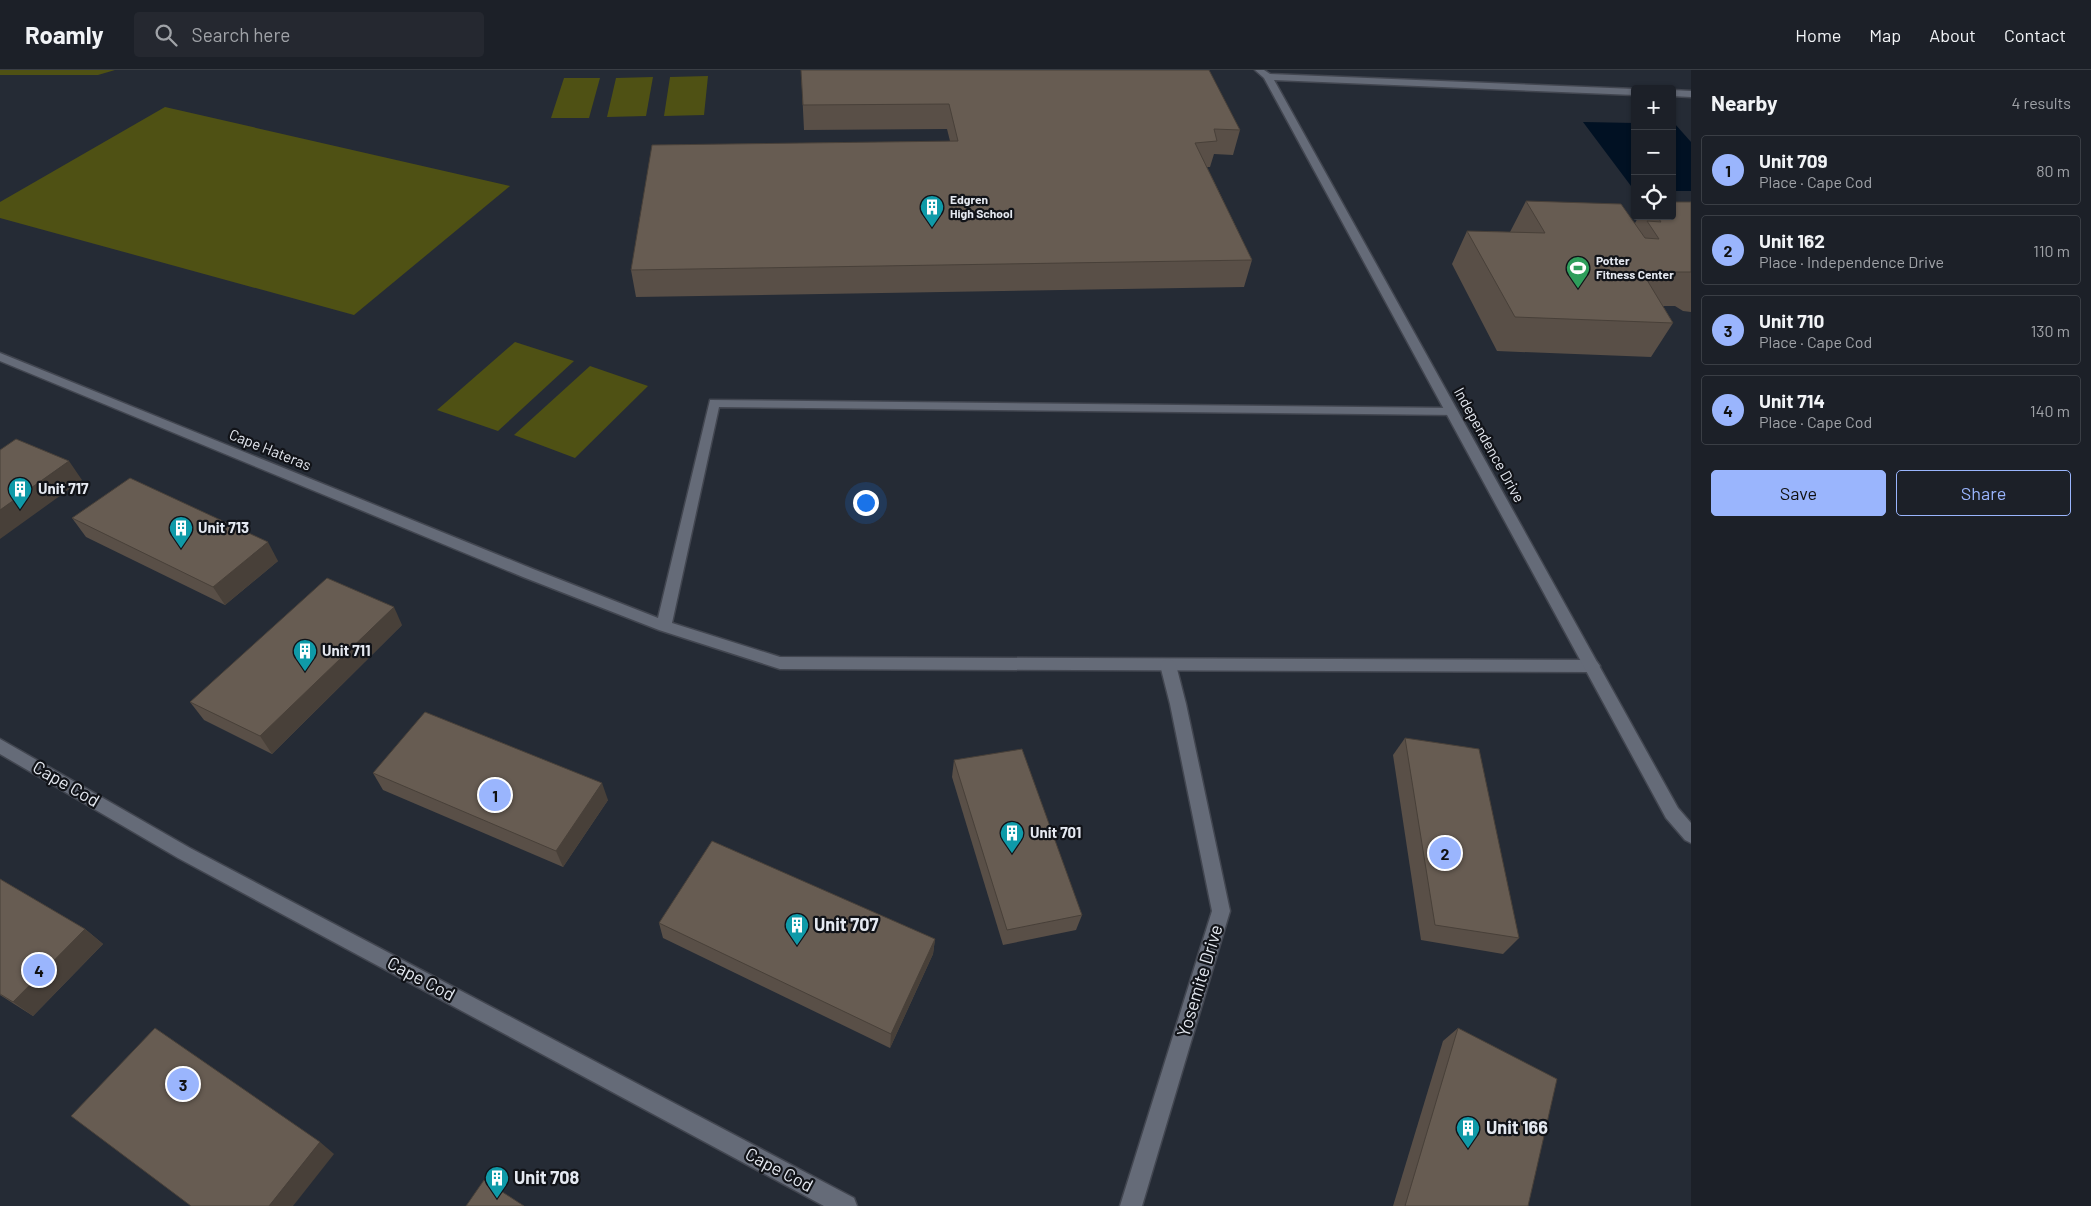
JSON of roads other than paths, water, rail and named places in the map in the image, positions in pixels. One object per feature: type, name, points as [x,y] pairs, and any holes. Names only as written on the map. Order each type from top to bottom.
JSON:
[{"type":"street","points":[[1264,73],[1631,92]]},
{"type":"street","name":"Independence Drive","points":[[1264,73],[1672,813],[1691,835]]},
{"type":"street","points":[[1676,93],[1691,94]]},
{"type":"street","name":"Cape Hateras","points":[[0,357],[528,573],[664,626],[780,663],[1592,666]]},
{"type":"street","points":[[664,626],[714,403],[1452,412]]},
{"type":"street","name":"Yosemite Drive","points":[[1131,1206],[1221,911],[1178,704],[1168,665]]},
{"type":"street","name":"Cape Cod","points":[[0,746],[184,853],[846,1206]]},
{"type":"street","points":[[1672,813],[1691,815]]},
{"type":"water","points":[[1583,122],[1631,123],[1631,186]]},
{"type":"water","points":[[1676,125],[1691,142],[1691,191],[1676,191]]},
{"type":"place","name":"Edgren High School","points":[[932,228]]},
{"type":"place","name":"Potter Fitness Center","points":[[1578,289]]},
{"type":"place","name":"Unit 717","points":[[20,510]]},
{"type":"place","name":"Unit 713","points":[[181,549]]},
{"type":"place","name":"Unit 711","points":[[305,672]]},
{"type":"place","name":"Unit 709","points":[[495,795]]},
{"type":"place","name":"Unit 162","points":[[1445,853]]},
{"type":"place","name":"Unit 701","points":[[1012,854]]},
{"type":"place","name":"Unit 707","points":[[797,946]]},
{"type":"place","name":"Unit 714","points":[[39,970]]},
{"type":"place","name":"Unit 710","points":[[183,1084]]},
{"type":"place","name":"Unit 166","points":[[1468,1149]]},
{"type":"place","name":"Unit 708","points":[[497,1199]]}]
